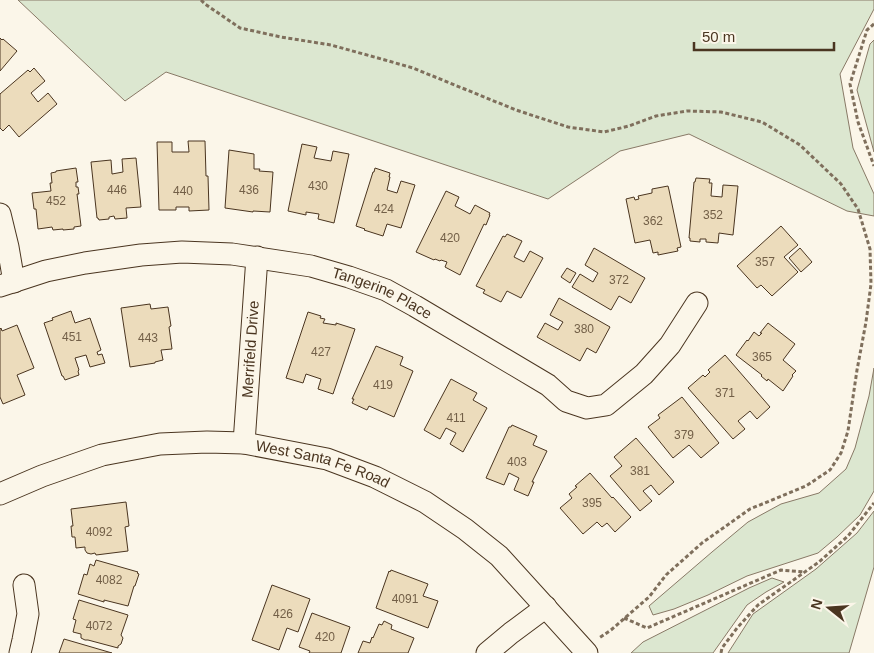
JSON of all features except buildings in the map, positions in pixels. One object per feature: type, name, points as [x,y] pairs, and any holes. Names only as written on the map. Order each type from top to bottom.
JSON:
[{"type":"street","points":[[0,214],[8,246],[7,284]]},
{"type":"street","name":"Tangerine Place","points":[[7,284],[46,271],[85,263],[141,255],[182,252],[232,254],[311,266],[386,290],[548,385],[566,401],[587,408],[606,405],[644,374],[670,344],[697,303]]},
{"type":"street","name":"Merrifeld Drive","points":[[244,443],[258,257]]},
{"type":"street","name":"West Santa Fe Road","points":[[0,494],[42,476],[102,455],[160,444],[244,443],[327,459],[374,477],[425,502],[465,529],[499,556],[546,608],[592,646]]},
{"type":"street","points":[[20,653],[28,614],[24,585]]},
{"type":"street","points":[[487,653],[546,608]]},
{"type":"path","points":[[201,0],[240,28],[331,45],[413,68],[516,110],[568,127],[604,132],[629,126],[656,116],[687,111],[722,112],[762,122],[800,145],[841,184],[858,209],[870,249],[870,284],[866,322],[848,431],[842,453],[830,470],[806,486],[750,509],[702,543],[666,575],[649,597],[592,646]]},
{"type":"path","points":[[874,24],[867,30],[850,84],[858,122],[874,166]]},
{"type":"path","points":[[870,266],[874,260]]},
{"type":"path","points":[[720,653],[737,628],[758,605],[819,562],[848,536],[874,503]]},
{"type":"path","points":[[624,618],[647,628],[781,570],[804,572]]},
{"type":"green space","points":[[18,0],[874,0],[874,9],[840,74],[853,148],[874,194],[874,216],[847,211],[689,134],[620,151],[548,199],[166,72],[125,101]]},
{"type":"green space","points":[[874,40],[874,152],[857,90],[870,44]]},
{"type":"green space","points":[[874,368],[874,491],[860,515],[818,553],[747,576],[708,595],[674,609],[653,615],[649,606],[748,522],[781,504],[819,493],[846,469],[855,448],[869,396]]},
{"type":"green space","points":[[874,511],[874,567],[849,653],[728,653],[753,614],[816,569],[857,533]]},
{"type":"green space","points":[[772,578],[784,582],[747,605],[713,653],[631,653],[643,642]]}]
